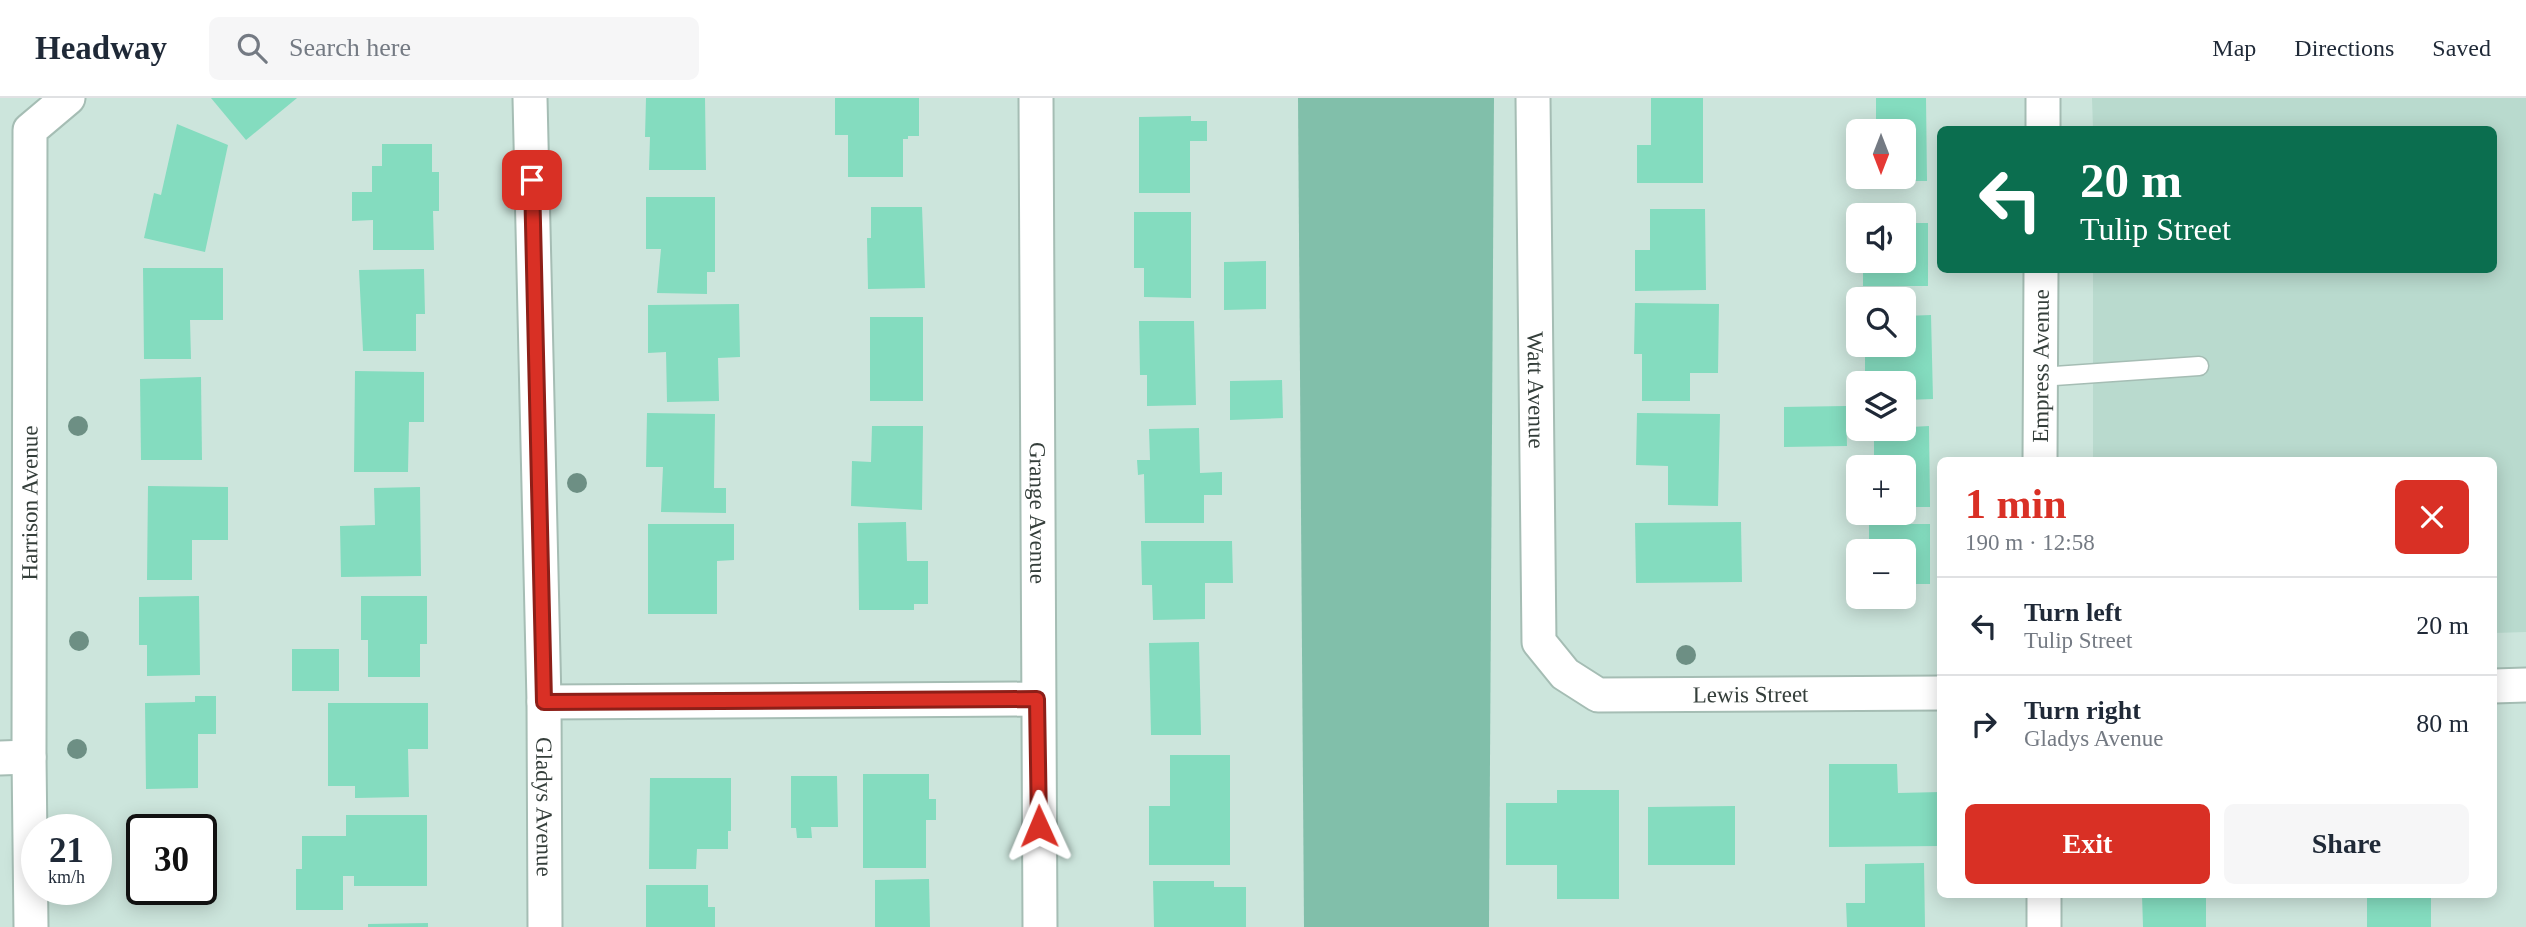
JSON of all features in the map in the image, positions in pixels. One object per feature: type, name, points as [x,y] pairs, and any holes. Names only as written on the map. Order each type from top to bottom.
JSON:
[{"type":"street","name":"Harrison Avenue","points":[[31,927],[14,757],[30,130],[68,98]]},
{"type":"street","name":"Gladys Avenue","points":[[530,98],[544,702],[545,927]]},
{"type":"street","name":"Grange Avenue","points":[[1036,98],[1040,927]]},
{"type":"street","name":"Watt Avenue","points":[[1532,98],[1539,642],[1565,674]]},
{"type":"street","points":[[2043,98],[2043,126]]},
{"type":"street","name":"Empress Avenue","points":[[2040,457],[2041,273]]},
{"type":"street","name":"Lewis Street","points":[[1565,674],[1598,695],[1937,693]]},
{"type":"street","points":[[2497,685],[2526,685]]},
{"type":"street","points":[[544,702],[1037,699]]},
{"type":"street","points":[[2044,898],[2044,927]]},
{"type":"lane","points":[[2040,377],[2199,366]]},
{"type":"shaded area","points":[[2092,98],[2526,98],[2526,632],[2497,633],[2497,457],[2093,457],[2093,273],[2497,273],[2497,126],[2093,126]]},
{"type":"green space","points":[[1298,98],[1494,98],[1489,927],[1304,927]]},
{"type":"building","points":[[211,98],[297,98],[246,140]]},
{"type":"building","points":[[646,98],[705,98],[706,170],[649,170],[650,137],[645,137]]},
{"type":"building","points":[[835,98],[919,98],[919,136],[903,139],[903,177],[848,177],[848,135],[835,135]]},
{"type":"building","points":[[1651,98],[1703,98],[1703,183],[1637,183],[1637,145],[1651,145]]},
{"type":"building","points":[[1876,98],[1926,98],[1927,181],[1916,181],[1916,119],[1876,119]]},
{"type":"building","points":[[1191,116],[1191,121],[1207,121],[1207,141],[1190,141],[1190,193],[1139,193],[1139,117]]},
{"type":"building","points":[[177,124],[228,145],[205,252],[144,238],[154,193],[161,195]]},
{"type":"building","points":[[382,144],[432,144],[432,172],[439,172],[439,211],[433,211],[434,250],[373,250],[373,220],[352,221],[352,192],[372,192],[372,166],[382,166]]},
{"type":"building","points":[[646,197],[715,197],[715,272],[707,272],[707,294],[657,293],[661,249],[646,249]]},
{"type":"building","points":[[871,207],[922,207],[925,288],[868,289],[867,238],[871,238]]},
{"type":"building","points":[[1650,209],[1705,209],[1706,290],[1635,291],[1635,250],[1650,250]]},
{"type":"building","points":[[1134,212],[1191,212],[1191,298],[1144,297],[1144,268],[1134,268]]},
{"type":"building","points":[[1916,223],[1928,223],[1928,286],[1863,286],[1863,273],[1916,273]]},
{"type":"building","points":[[1266,261],[1266,309],[1224,310],[1224,262]]},
{"type":"building","points":[[143,268],[223,268],[223,320],[190,320],[191,359],[144,359]]},
{"type":"building","points":[[424,269],[425,314],[416,314],[416,351],[363,351],[359,270]]},
{"type":"building","points":[[1635,303],[1719,304],[1718,373],[1690,373],[1690,401],[1642,401],[1642,354],[1634,354]]},
{"type":"building","points":[[739,304],[740,357],[718,358],[719,401],[667,402],[666,352],[648,353],[648,305]]},
{"type":"building","points":[[1931,315],[1933,399],[1916,400],[1916,371],[1865,371],[1865,357],[1916,357],[1916,316]]},
{"type":"building","points":[[870,317],[923,317],[923,401],[870,401]]},
{"type":"building","points":[[1139,321],[1194,321],[1196,405],[1147,406],[1147,375],[1140,375]]},
{"type":"building","points":[[355,371],[424,372],[424,422],[409,422],[408,472],[354,472]]},
{"type":"building","points":[[201,377],[202,460],[141,460],[140,379]]},
{"type":"building","points":[[1282,380],[1283,418],[1230,420],[1230,381]]},
{"type":"building","points":[[1846,406],[1847,446],[1784,447],[1784,407]]},
{"type":"building","points":[[647,413],[715,414],[714,488],[726,488],[726,513],[661,512],[663,467],[646,467]]},
{"type":"building","points":[[1637,413],[1720,414],[1718,506],[1668,505],[1668,466],[1636,465]]},
{"type":"building","points":[[872,426],[923,426],[922,510],[851,506],[852,461],[871,462]]},
{"type":"building","points":[[1929,426],[1930,507],[1916,507],[1916,455],[1874,455],[1874,441],[1916,441],[1916,427]]},
{"type":"building","points":[[1199,428],[1200,473],[1222,472],[1222,495],[1204,495],[1204,523],[1145,523],[1144,474],[1138,475],[1137,460],[1150,460],[1149,429]]},
{"type":"building","points":[[148,486],[228,487],[228,540],[192,540],[192,580],[147,580]]},
{"type":"building","points":[[420,487],[421,576],[341,577],[340,526],[375,525],[374,488]]},
{"type":"building","points":[[906,522],[907,561],[928,561],[928,604],[914,604],[914,610],[859,610],[858,523]]},
{"type":"building","points":[[1741,522],[1742,582],[1636,583],[1635,523]]},
{"type":"building","points":[[648,524],[734,524],[734,560],[717,561],[717,614],[648,614]]},
{"type":"building","points":[[1930,524],[1930,584],[1916,584],[1916,539],[1869,539],[1869,525]]},
{"type":"building","points":[[1141,541],[1232,541],[1233,583],[1205,583],[1205,619],[1153,620],[1152,585],[1142,585]]},
{"type":"building","points":[[199,596],[200,675],[147,676],[147,645],[139,645],[139,597]]},
{"type":"building","points":[[361,596],[427,596],[427,644],[420,644],[420,677],[368,677],[368,640],[361,640]]},
{"type":"building","points":[[1199,642],[1201,735],[1151,735],[1149,643]]},
{"type":"building","points":[[292,649],[339,649],[339,691],[292,691]]},
{"type":"building","points":[[195,696],[216,696],[216,734],[198,734],[198,788],[146,789],[145,703],[195,702]]},
{"type":"building","points":[[328,703],[428,703],[428,749],[408,749],[409,797],[355,798],[355,786],[328,786]]},
{"type":"building","points":[[1170,755],[1230,755],[1230,865],[1149,865],[1149,806],[1170,806]]},
{"type":"building","points":[[1829,764],[1897,764],[1898,793],[1937,792],[1937,846],[1829,847]]},
{"type":"building","points":[[863,774],[929,774],[929,799],[936,799],[936,820],[926,820],[926,868],[863,868]]},
{"type":"building","points":[[791,776],[837,776],[838,827],[811,827],[812,838],[797,838],[796,828],[791,828]]},
{"type":"building","points":[[650,778],[731,778],[731,831],[728,831],[728,849],[697,849],[696,869],[649,869]]},
{"type":"building","points":[[1557,790],[1619,790],[1619,899],[1557,899],[1557,865],[1506,865],[1506,803],[1557,803]]},
{"type":"building","points":[[1735,806],[1735,865],[1648,865],[1648,807]]},
{"type":"building","points":[[346,815],[427,815],[427,886],[354,886],[354,876],[343,876],[343,910],[296,910],[296,869],[302,869],[302,836],[346,836]]},
{"type":"building","points":[[1924,863],[1925,927],[1847,927],[1846,903],[1865,903],[1865,864]]},
{"type":"building","points":[[929,879],[930,927],[875,927],[875,880]]},
{"type":"building","points":[[1153,881],[1214,881],[1214,887],[1246,887],[1246,927],[1154,927]]},
{"type":"building","points":[[646,885],[708,885],[708,907],[715,907],[715,927],[646,927]]},
{"type":"building","points":[[2142,898],[2206,898],[2206,927],[2143,927]]},
{"type":"building","points":[[2367,898],[2431,898],[2431,927],[2367,927]]},
{"type":"building","points":[[428,923],[428,927],[368,927],[368,924]]},
{"type":"route","points":[[532,180],[544,702],[1037,699],[1039,826]]}]
